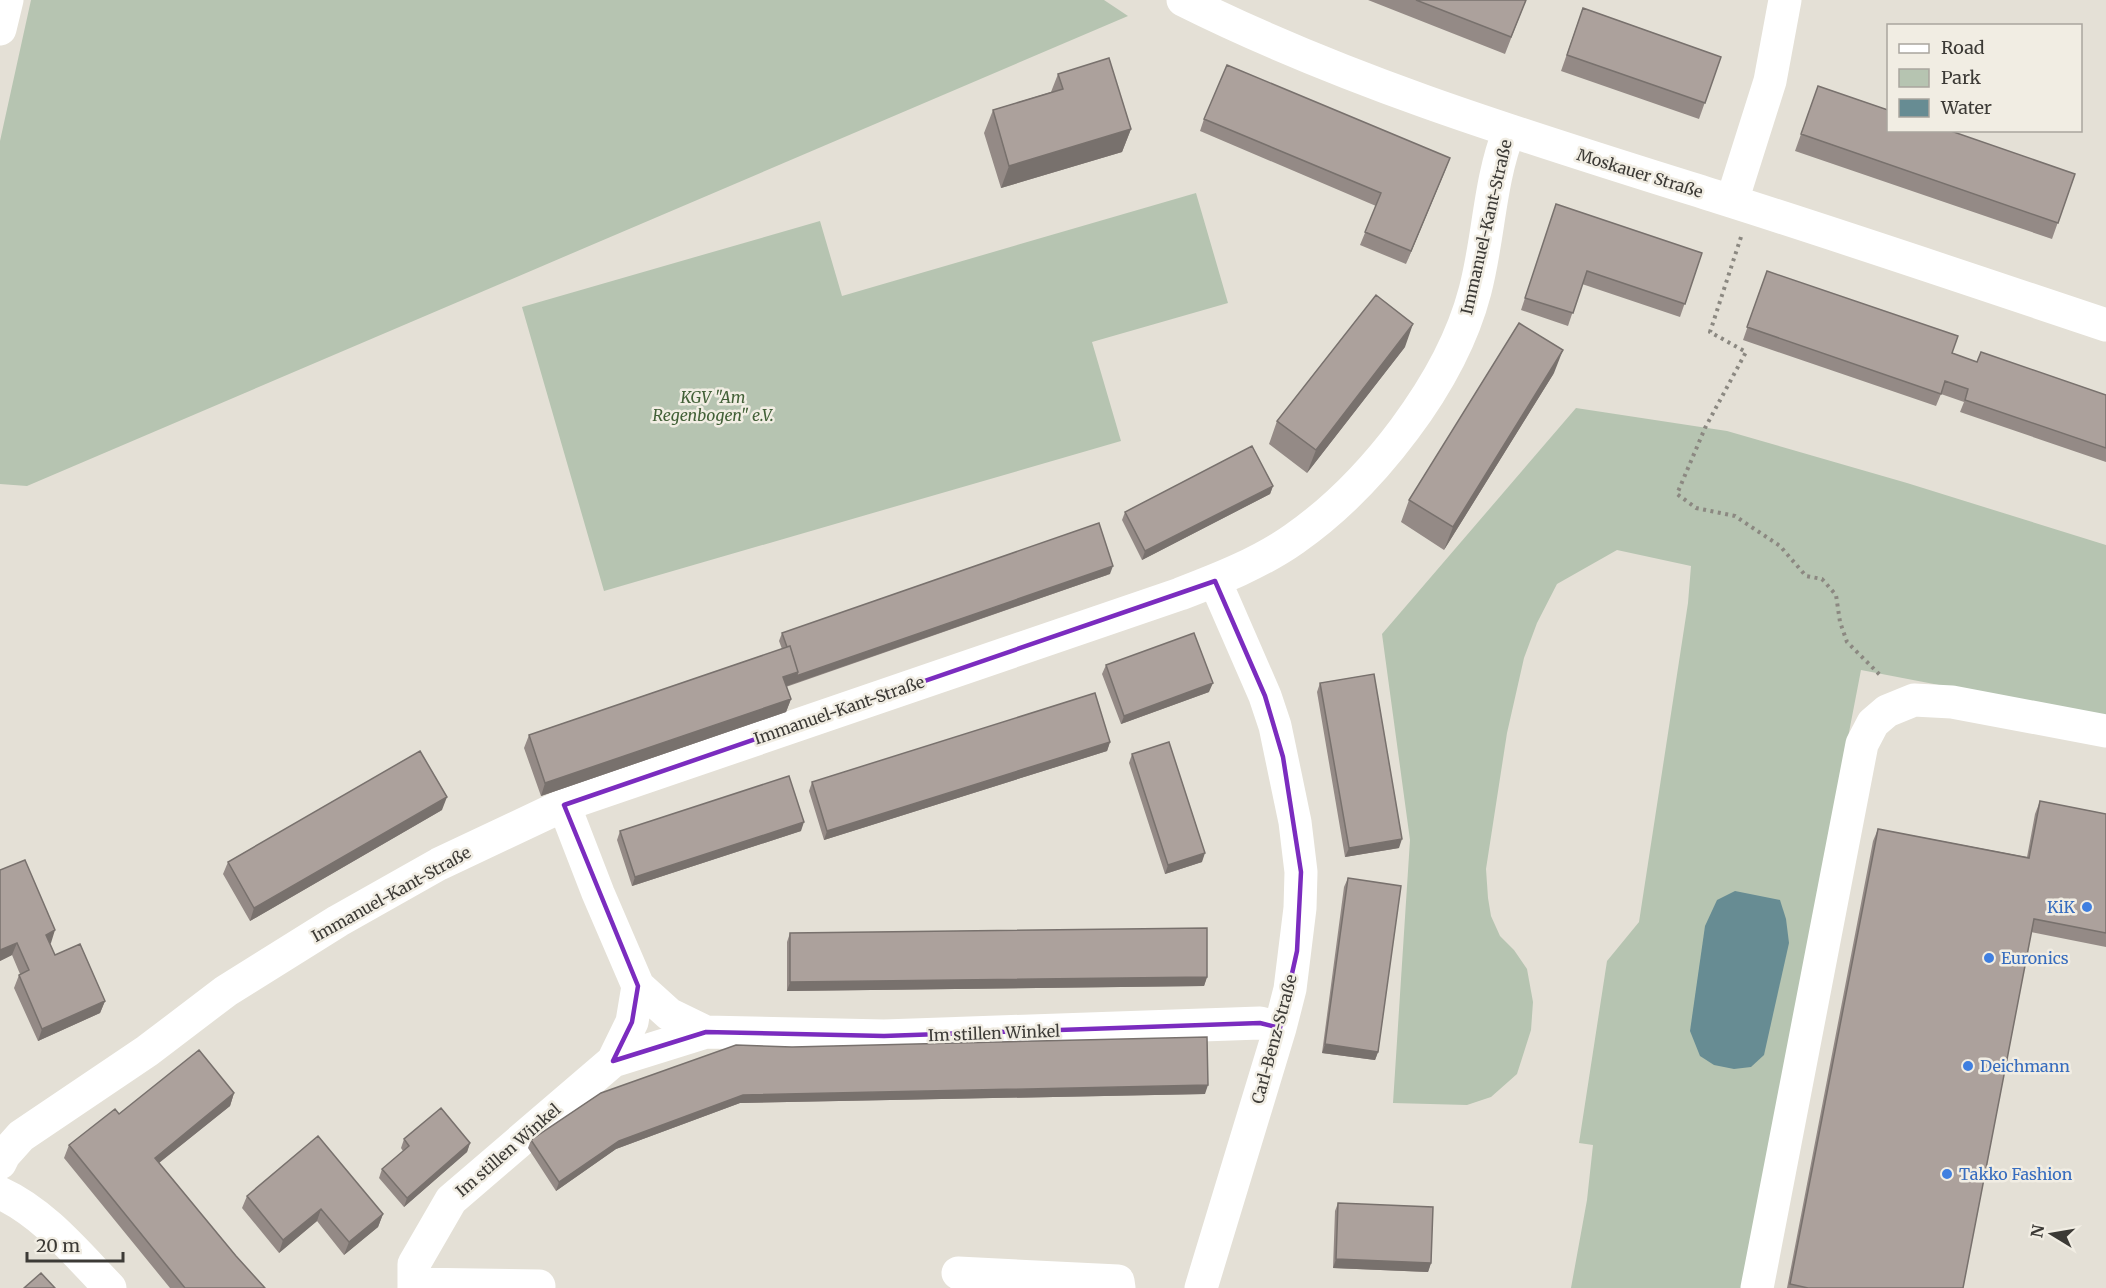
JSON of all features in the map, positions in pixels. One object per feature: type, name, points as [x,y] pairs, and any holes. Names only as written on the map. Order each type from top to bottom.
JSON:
[{"type":"street","points":[[0,28],[7,0]]},
{"type":"street","name":"Moskauer Straße","points":[[1183,0],[1223,20],[1405,95],[2106,325]]},
{"type":"street","points":[[1741,204],[1770,81],[1785,0]]},
{"type":"street","name":"Immanuel-Kant-Straße","points":[[0,1163],[21,1136],[147,1051],[226,991],[338,921],[439,864],[564,805],[1215,581],[1293,540],[1328,513],[1362,481],[1393,445],[1421,405],[1461,331],[1475,292],[1485,247],[1494,182],[1500,154],[1509,131]]},
{"type":"street","name":"Carl-Benz-Straße","points":[[1201,1288],[1290,989],[1300,908],[1301,872],[1295,822],[1275,726],[1215,581]]},
{"type":"street","points":[[1757,1288],[1862,744],[1873,723],[1887,711],[1914,700],[1952,702],[2106,731]]},
{"type":"street","name":"Im stillen Winkel","points":[[564,805],[598,893],[638,986],[669,1014],[706,1032]]},
{"type":"street","name":"Im stillen Winkel","points":[[613,1061],[632,1022],[638,986]]},
{"type":"street","name":"Im stillen Winkel","points":[[414,1286],[414,1264],[451,1200],[613,1061],[706,1032],[884,1036],[1260,1023],[1280,1028]]},
{"type":"street","points":[[0,1193],[33,1214],[66,1243],[110,1288]]},
{"type":"street","points":[[958,1273],[1118,1281],[1119,1288]]},
{"type":"street","points":[[414,1286],[538,1286],[538,1288]]},
{"type":"path","points":[[1741,204],[1710,332],[1746,352],[1705,428],[1677,494],[1696,508],[1735,516],[1780,546],[1806,576],[1822,579],[1836,595],[1840,622],[1847,642],[1879,673],[1900,706]]},
{"type":"highlighted area","points":[[1215,581],[1265,696],[1283,757],[1301,872],[1297,951],[1280,1028],[1260,1023],[884,1036],[706,1032],[613,1061],[632,1022],[638,986],[564,805]]},
{"type":"green space","points":[[31,0],[1104,0],[1128,16],[27,486],[0,484],[0,141]]},
{"type":"green space","name":"KGV \"Am Regenbogen\" e.V.","points":[[1196,193],[1228,303],[1092,342],[1121,441],[604,591],[522,307],[820,221],[842,296]]},
{"type":"green space","points":[[1576,408],[1727,431],[1907,483],[2106,545],[2106,717],[1861,670],[1742,1288],[1571,1288],[1587,1200],[1593,1145],[1579,1143],[1607,961],[1639,922],[1688,603],[1691,566],[1617,550],[1557,584],[1537,623],[1524,658],[1507,733],[1486,869],[1491,916],[1500,936],[1514,950],[1527,969],[1533,1002],[1531,1030],[1517,1074],[1491,1097],[1467,1105],[1393,1103],[1410,840],[1382,634]]},
{"type":"water","points":[[1735,891],[1780,900],[1786,919],[1789,943],[1764,1055],[1751,1067],[1734,1069],[1714,1065],[1700,1056],[1690,1031],[1705,926],[1717,900]]},
{"type":"building","points":[[1416,0],[1526,0],[1511,37]]},
{"type":"building","points":[[1583,8],[1721,57],[1705,103],[1567,55]]},
{"type":"building","points":[[1109,58],[1131,129],[1009,166],[993,110],[1063,89],[1058,74]]},
{"type":"building","points":[[1227,65],[1450,158],[1411,251],[1365,232],[1381,193],[1204,119]]},
{"type":"building","points":[[1818,86],[1887,110],[1887,132],[1954,132],[2075,174],[2058,223],[1801,134]]},
{"type":"building","points":[[1556,204],[1702,253],[1685,304],[1587,271],[1573,313],[1525,298]]},
{"type":"building","points":[[1767,271],[1958,336],[1952,353],[1977,362],[1981,352],[2106,395],[2106,448],[1965,400],[1968,389],[1945,381],[1941,394],[1747,327]]},
{"type":"building","points":[[1376,295],[1413,324],[1316,450],[1277,421]]},
{"type":"building","points":[[1519,323],[1563,350],[1453,527],[1409,500]]},
{"type":"building","points":[[1252,446],[1273,486],[1145,551],[1125,512]]},
{"type":"building","points":[[1099,523],[1113,566],[796,676],[798,672],[790,646],[787,647],[782,633]]},
{"type":"building","points":[[1194,633],[1213,683],[1124,716],[1106,665]]},
{"type":"building","points":[[790,646],[798,672],[783,677],[791,699],[545,783],[529,735]]},
{"type":"building","points":[[1374,674],[1402,839],[1349,848],[1320,683]]},
{"type":"building","points":[[1095,693],[1110,742],[827,831],[812,782]]},
{"type":"building","points":[[1169,742],[1205,853],[1168,865],[1132,754]]},
{"type":"building","points":[[420,751],[447,797],[254,908],[228,862]]},
{"type":"building","points":[[789,776],[804,822],[635,877],[620,831]]},
{"type":"building","points":[[2040,801],[2106,814],[2106,933],[2034,919],[1963,1288],[1808,1288],[1790,1284],[1878,829],[2029,858]]},
{"type":"building","points":[[25,860],[55,930],[46,935],[55,955],[80,944],[105,1001],[42,1029],[19,975],[29,970],[17,943],[0,950],[0,870]]},
{"type":"building","points":[[1348,878],[1401,886],[1378,1052],[1325,1044]]},
{"type":"building","points":[[1207,928],[1207,977],[790,982],[790,933]]},
{"type":"building","points":[[1207,1037],[1208,1085],[743,1095],[619,1141],[559,1182],[531,1140],[601,1093],[736,1045],[792,1047]]},
{"type":"building","points":[[199,1050],[234,1093],[155,1158],[265,1288],[185,1288],[69,1145],[115,1109],[119,1114]]},
{"type":"building","points":[[441,1108],[470,1143],[407,1198],[382,1169],[409,1146],[404,1139]]},
{"type":"building","points":[[318,1136],[383,1214],[349,1242],[321,1209],[283,1240],[247,1196]]},
{"type":"building","points":[[1338,1203],[1433,1207],[1431,1263],[1336,1259]]},
{"type":"building","points":[[41,1273],[55,1288],[24,1288]]},
{"type":"place","name":"KiK","points":[[2087,907]]},
{"type":"place","name":"Euronics","points":[[1989,958]]},
{"type":"place","name":"Deichmann","points":[[1968,1066]]},
{"type":"place","name":"Takko Fashion","points":[[1947,1174]]}]
